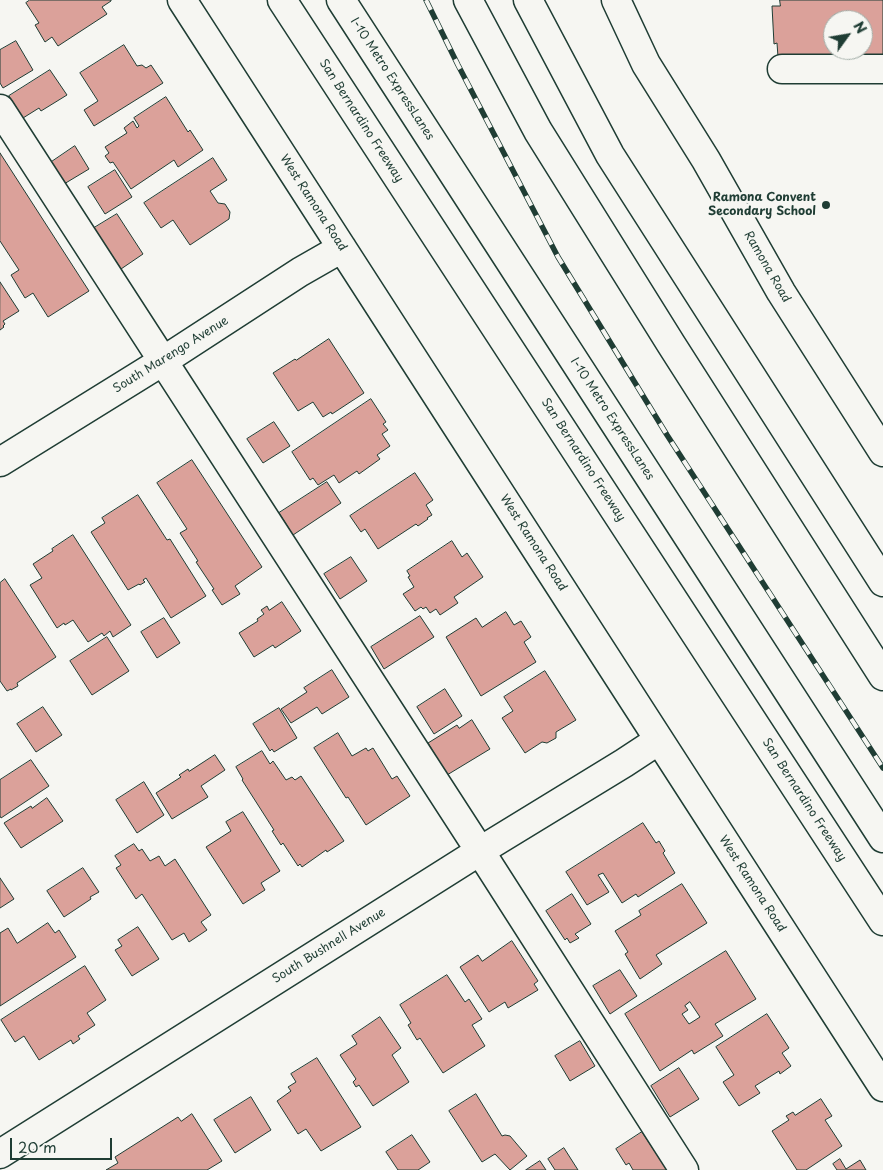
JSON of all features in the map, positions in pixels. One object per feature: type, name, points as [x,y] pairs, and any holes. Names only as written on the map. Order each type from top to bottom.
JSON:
[{"type":"main road","name":"West Ramona Road","points":[[182,0],[883,1087]]},
{"type":"main road","name":"San Bernardino Freeway","points":[[282,0],[883,921]]},
{"type":"main road","name":"I-10 Metro ExpressLanes","points":[[341,0],[883,838]]},
{"type":"main road","points":[[468,0],[538,131],[671,344],[883,676]]},
{"type":"main road","points":[[528,0],[610,155],[883,582]]},
{"type":"main road","name":"Ramona Road","points":[[616,0],[646,64],[706,160],[781,292],[883,452]]},
{"type":"main road","points":[[782,69],[883,69]]},
{"type":"main road","points":[[0,109],[684,1170]]},
{"type":"main road","name":"South Marengo Avenue","points":[[0,462],[300,272],[342,248]]},
{"type":"main road","name":"South Bushnell Avenue","points":[[0,1154],[659,740]]},
{"type":"building","points":[[30,0],[111,1],[102,7],[107,14],[58,46],[52,37],[45,42],[35,25],[39,23],[26,3]]},
{"type":"building","points":[[780,0],[883,0],[883,57],[873,58],[873,10],[823,10],[823,55],[778,57],[777,43],[774,44],[772,6],[780,6]]},
{"type":"building","points":[[16,41],[33,70],[3,88],[0,83],[0,50]]},
{"type":"building","points":[[124,45],[137,66],[142,65],[146,68],[151,65],[163,83],[94,126],[84,110],[98,101],[80,73]]},
{"type":"building","points":[[50,70],[67,95],[41,111],[39,108],[23,118],[9,96]]},
{"type":"building","points":[[166,97],[188,132],[190,130],[203,150],[178,167],[174,160],[131,189],[113,162],[110,163],[105,156],[109,153],[105,147],[127,133],[124,128],[133,121],[137,128],[139,126],[134,118]]},
{"type":"building","points":[[75,146],[89,169],[64,184],[50,163]]},
{"type":"building","points":[[0,153],[89,291],[48,317],[33,293],[25,298],[11,275],[19,270],[0,241]]},
{"type":"building","points":[[213,158],[227,180],[210,191],[218,203],[225,204],[230,212],[229,219],[190,245],[173,220],[161,228],[144,203]]},
{"type":"building","points":[[115,170],[132,197],[105,214],[88,187]]},
{"type":"building","points":[[117,214],[143,254],[121,269],[94,228]]},
{"type":"building","points":[[0,282],[19,311],[3,321],[4,327],[0,330]]},
{"type":"building","points":[[329,339],[364,393],[332,414],[331,412],[323,417],[313,402],[298,411],[273,373]]},
{"type":"building","points":[[371,399],[386,422],[383,424],[388,430],[382,434],[390,446],[377,455],[380,459],[359,474],[357,471],[339,483],[334,475],[318,485],[313,478],[310,480],[292,452]]},
{"type":"building","points":[[274,422],[290,446],[263,463],[247,439]]},
{"type":"building","points":[[192,460],[262,567],[235,586],[240,594],[222,605],[180,533],[187,529],[157,483]]},
{"type":"building","points":[[415,473],[433,500],[426,505],[432,515],[418,526],[416,524],[378,549],[365,529],[361,532],[350,516]]},
{"type":"building","points":[[327,482],[341,503],[293,535],[279,513]]},
{"type":"building","points":[[138,495],[167,540],[170,539],[206,596],[171,618],[146,578],[143,580],[145,582],[128,590],[91,532],[105,523],[102,518]]},
{"type":"building","points":[[73,535],[131,625],[113,637],[110,631],[104,636],[102,633],[88,642],[73,620],[57,628],[30,585],[42,578],[33,564]]},
{"type":"building","points":[[452,541],[462,557],[467,553],[483,577],[454,597],[458,603],[440,615],[436,609],[430,613],[426,607],[423,609],[421,607],[415,611],[403,594],[414,587],[407,571]]},
{"type":"building","points":[[351,557],[367,581],[340,599],[324,574]]},
{"type":"building","points":[[5,579],[56,657],[17,683],[18,686],[7,691],[0,681],[0,583]]},
{"type":"building","points":[[282,602],[301,631],[275,648],[273,645],[254,657],[239,633],[258,621],[257,619],[264,614],[261,610],[267,606],[269,610]]},
{"type":"building","points":[[506,612],[514,625],[521,621],[531,637],[524,642],[536,662],[481,696],[446,637],[476,618],[482,627]]},
{"type":"building","points":[[420,616],[434,637],[384,669],[371,647]]},
{"type":"building","points":[[164,618],[180,643],[157,658],[141,632]]},
{"type":"building","points":[[107,637],[129,671],[92,695],[70,661]]},
{"type":"building","points":[[332,670],[349,697],[322,714],[317,707],[291,723],[281,709],[307,692],[304,688]]},
{"type":"building","points":[[545,671],[576,720],[556,732],[556,738],[547,743],[542,742],[525,753],[502,718],[513,711],[504,697]]},
{"type":"building","points":[[445,689],[462,716],[434,734],[417,707]]},
{"type":"building","points":[[43,707],[62,735],[36,752],[17,724]]},
{"type":"building","points":[[279,708],[297,738],[274,752],[272,749],[270,751],[253,724]]},
{"type":"building","points":[[472,720],[490,749],[447,775],[428,743],[457,725],[459,728]]},
{"type":"building","points":[[338,733],[352,756],[366,748],[368,751],[373,748],[392,779],[397,776],[410,796],[366,825],[314,748]]},
{"type":"building","points":[[262,751],[270,764],[273,761],[286,780],[292,777],[295,780],[301,776],[344,841],[327,852],[326,850],[302,867],[300,864],[298,866],[283,843],[281,845],[236,767]]},
{"type":"building","points":[[215,755],[225,770],[201,786],[208,797],[172,819],[156,793],[181,777],[179,775],[188,769],[189,771]]},
{"type":"building","points":[[31,760],[49,786],[1,818],[0,780]]},
{"type":"building","points":[[144,782],[164,815],[137,833],[116,800]]},
{"type":"building","points":[[47,798],[63,821],[21,848],[4,823]]},
{"type":"building","points":[[243,812],[280,871],[261,883],[265,890],[243,904],[206,847],[231,831],[226,822]]},
{"type":"building","points":[[643,823],[656,843],[659,841],[665,851],[663,853],[675,873],[638,897],[636,894],[622,903],[603,873],[598,875],[609,892],[587,905],[566,872]]},
{"type":"building","points":[[134,844],[139,851],[142,849],[150,861],[159,856],[165,866],[175,859],[211,915],[201,922],[207,930],[189,942],[184,933],[172,940],[142,894],[136,899],[116,868],[121,865],[115,856]]},
{"type":"building","points":[[83,868],[99,892],[64,917],[47,891]]},
{"type":"building","points":[[0,878],[14,899],[0,908]]},
{"type":"building","points":[[682,884],[707,923],[656,955],[662,964],[640,979],[625,954],[628,952],[615,931],[641,915],[639,911]]},
{"type":"building","points":[[572,894],[591,924],[575,934],[579,938],[570,943],[567,938],[565,940],[546,911]]},
{"type":"building","points":[[48,923],[55,933],[59,930],[76,957],[0,1006],[0,933],[8,928],[17,943]]},
{"type":"building","points":[[138,927],[159,959],[132,976],[115,950],[122,946],[118,940]]},
{"type":"building","points":[[512,941],[538,981],[534,984],[538,990],[508,1008],[505,1002],[489,1012],[460,967],[478,955],[482,961]]},
{"type":"building","points":[[726,951],[756,999],[715,1024],[723,1036],[694,1054],[692,1050],[660,1071],[625,1014]],"holes":[[[690,1002],[700,1017],[689,1024],[682,1014],[688,1010],[685,1006]]]},
{"type":"building","points":[[85,966],[106,1000],[87,1013],[95,1025],[78,1036],[80,1039],[73,1044],[71,1040],[39,1060],[24,1036],[15,1042],[1,1020]]},
{"type":"building","points":[[620,970],[637,996],[610,1014],[593,986]]},
{"type":"building","points":[[447,975],[465,1002],[469,999],[482,1019],[472,1025],[485,1046],[443,1073],[420,1038],[417,1040],[408,1025],[411,1023],[400,1005]]},
{"type":"building","points":[[767,1014],[789,1048],[782,1053],[791,1066],[780,1074],[779,1071],[755,1086],[760,1093],[739,1106],[723,1082],[734,1075],[716,1047]]},
{"type":"building","points":[[380,1017],[401,1048],[392,1055],[409,1082],[373,1106],[359,1085],[356,1087],[353,1082],[356,1079],[340,1055],[357,1044],[352,1036]]},
{"type":"building","points":[[580,1041],[595,1066],[570,1081],[555,1056]]},
{"type":"building","points":[[317,1058],[361,1127],[321,1151],[306,1129],[298,1134],[277,1101],[291,1091],[288,1087],[296,1082],[291,1074]]},
{"type":"building","points":[[679,1068],[699,1099],[670,1117],[651,1086]]},
{"type":"building","points":[[476,1094],[502,1136],[510,1136],[527,1156],[510,1170],[495,1154],[482,1162],[449,1111]]},
{"type":"building","points":[[251,1097],[271,1130],[235,1153],[214,1120]]},
{"type":"building","points":[[821,1099],[832,1116],[825,1120],[842,1146],[806,1170],[797,1170],[772,1131],[789,1120],[786,1116],[793,1112],[795,1115]]},
{"type":"building","points":[[192,1114],[222,1161],[207,1170],[106,1170],[118,1163],[115,1157],[178,1117],[181,1121]]},
{"type":"building","points":[[642,1132],[667,1170],[633,1170],[629,1163],[626,1165],[616,1149]]},
{"type":"building","points":[[412,1135],[430,1162],[418,1170],[398,1170],[386,1152]]},
{"type":"building","points":[[564,1148],[578,1170],[555,1170],[548,1159]]},
{"type":"building","points":[[840,1159],[846,1169],[860,1160],[866,1170],[837,1170],[833,1164]]},
{"type":"building","points":[[540,1161],[546,1170],[526,1170]]},
{"type":"railway","points":[[426,0],[558,257],[667,435],[883,768]]},
{"type":"place","name":"Ramona Convent Secondary School","points":[[826,205]]}]
